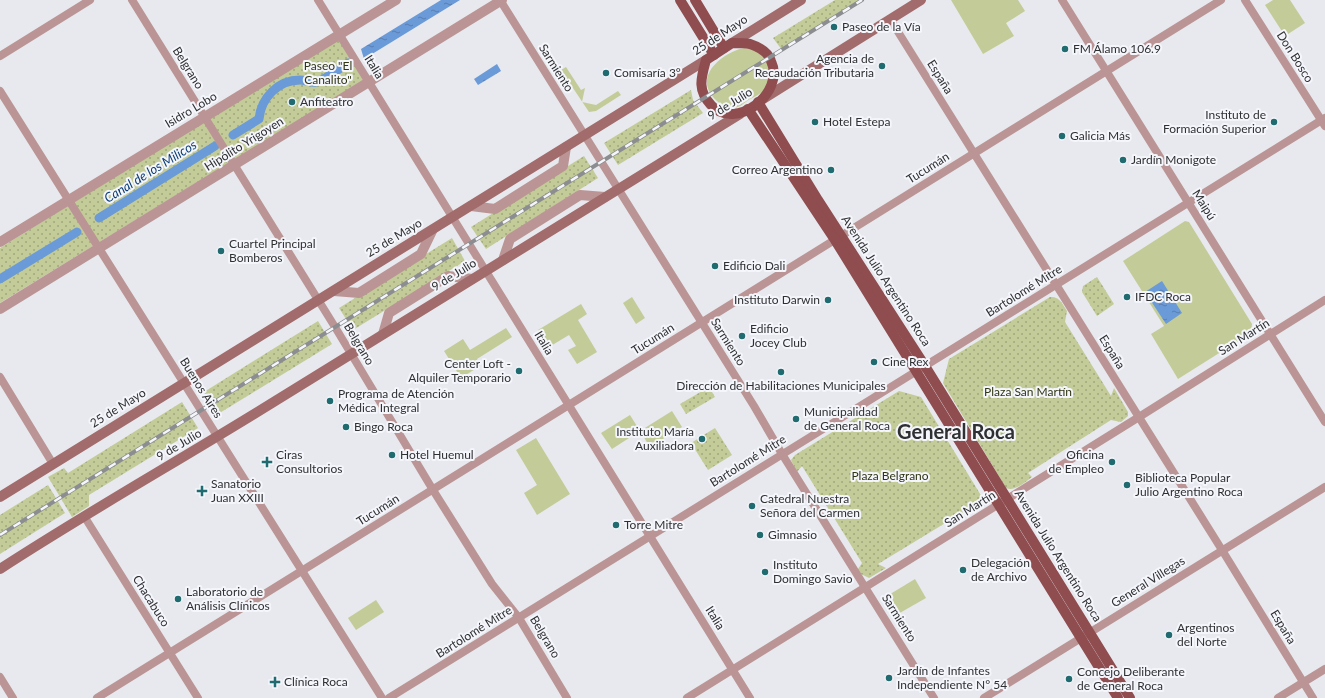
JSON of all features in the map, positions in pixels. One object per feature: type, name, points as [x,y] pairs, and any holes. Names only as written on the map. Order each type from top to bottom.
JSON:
[{"type":"main road","points":[[680,0],[710,57],[701,80],[702,93],[713,108],[719,111],[726,114],[744,111]]},
{"type":"main road","points":[[694,0],[728,45],[749,44],[756,46],[770,58],[775,77],[770,88],[761,101]]},
{"type":"main road","name":"25 de Mayo","points":[[0,497],[432,231],[801,0]]},
{"type":"main road","name":"9 de Julio","points":[[0,569],[84,516],[351,355],[921,0]]},
{"type":"main road","name":"Avenida Julio Argentino Roca","points":[[761,101],[838,238]]},
{"type":"main road","name":"Avenida Julio Argentino Roca","points":[[744,111],[838,238],[921,369],[1008,499],[1086,635],[1118,698]]},
{"type":"main road","name":"Avenida Julio Argentino Roca","points":[[921,369],[998,505],[1130,698]]},
{"type":"street","points":[[0,56],[90,0]]},
{"type":"street","name":"Belgrano","points":[[132,0],[433,490],[492,584],[519,618],[567,698]]},
{"type":"street","name":"Italia","points":[[318,0],[750,698]]},
{"type":"street","name":"Isidro Lobo","points":[[0,242],[396,0]]},
{"type":"street","name":"Hipólito Yrigoyen","points":[[0,309],[501,0]]},
{"type":"street","name":"Sarmiento","points":[[501,0],[934,698]]},
{"type":"street","name":"Maipú","points":[[1062,0],[1325,422]]},
{"type":"street","name":"Tucumán","points":[[97,698],[1221,0]]},
{"type":"street","name":"Don Bosco","points":[[1245,0],[1324,122]]},
{"type":"street","name":"España","points":[[890,19],[1222,550],[1312,698]]},
{"type":"street","name":"Buenos Aires","points":[[0,91],[382,698]]},
{"type":"street","name":"Bartolomé Mitre","points":[[389,698],[1056,284],[1324,122]]},
{"type":"street","points":[[471,206],[495,209],[563,166],[566,147]]},
{"type":"street","points":[[504,260],[510,239],[580,195],[605,197]]},
{"type":"street","points":[[334,291],[359,293],[421,254],[432,231]]},
{"type":"street","points":[[383,334],[390,312],[448,276],[472,279]]},
{"type":"street","name":"San Martín","points":[[687,698],[1325,300]]},
{"type":"street","points":[[0,377],[53,464]]},
{"type":"street","name":"General Villegas","points":[[984,698],[1325,487]]},
{"type":"street","name":"Chacabuco","points":[[84,516],[198,698]]},
{"type":"street","points":[[1278,698],[1325,669]]},
{"type":"street","points":[[0,677],[13,698]]},
{"type":"green space","points":[[835,0],[862,0],[782,50],[773,38]]},
{"type":"green space","points":[[951,0],[1018,0],[1025,11],[1006,23],[1014,36],[983,54]]},
{"type":"green space","points":[[1273,0],[1290,0],[1305,23],[1285,36],[1265,5]]},
{"type":"green space","name":"Paseo \"El Canalito\"","points":[[341,36],[364,80],[0,303],[0,248]]},
{"type":"green space","points":[[745,48],[759,53],[767,62],[771,72],[768,83],[762,93],[741,106],[735,108],[726,107],[711,95],[707,83],[708,77],[714,66],[725,56],[739,49]]},
{"type":"green space","points":[[566,67],[581,90],[585,88],[582,102],[561,70]]},
{"type":"green space","points":[[691,90],[693,100],[703,113],[618,165],[604,143]]},
{"type":"green space","points":[[618,91],[621,95],[596,111],[589,112],[582,102],[596,105]]},
{"type":"green space","points":[[584,156],[598,178],[486,249],[471,227]]},
{"type":"green space","points":[[1185,221],[1189,222],[1252,324],[1251,333],[1178,379],[1151,334],[1164,326],[1123,261]]},
{"type":"green space","points":[[452,238],[465,261],[353,330],[339,308]]},
{"type":"green space","points":[[1097,277],[1114,304],[1097,316],[1082,292],[1083,286]]},
{"type":"green space","points":[[632,297],[645,318],[636,324],[623,303]]},
{"type":"green space","name":"Plaza San Martín","points":[[1050,297],[1058,299],[1064,305],[1067,311],[1065,322],[1111,396],[1114,388],[1128,412],[1128,416],[1121,422],[1111,420],[1028,473],[1032,477],[1023,484],[1016,488],[1009,489],[1006,488],[943,383],[949,359]]},
{"type":"green space","points":[[581,304],[587,314],[578,320],[597,352],[577,364],[568,350],[576,346],[569,335],[549,347],[538,330]]},
{"type":"green space","points":[[318,321],[332,344],[218,414],[204,392]]},
{"type":"green space","points":[[506,328],[512,337],[477,359],[480,366],[461,378],[444,351],[463,339],[470,350]]},
{"type":"green space","points":[[709,387],[715,397],[686,414],[680,404]]},
{"type":"green space","name":"Plaza Belgrano","points":[[899,391],[921,397],[985,502],[984,506],[978,510],[970,508],[878,564],[886,568],[869,578],[861,574],[858,569],[862,563],[802,466],[797,472],[791,460],[795,455]]},
{"type":"green space","points":[[182,402],[198,428],[89,495],[89,506],[72,517],[48,477],[64,468],[68,473]]},
{"type":"green space","points":[[672,411],[682,427],[650,447],[640,431]]},
{"type":"green space","points":[[630,415],[640,431],[612,449],[601,433]]},
{"type":"green space","points":[[715,428],[732,455],[708,470],[691,443]]},
{"type":"green space","points":[[536,438],[570,494],[537,515],[524,493],[537,485],[516,450]]},
{"type":"green space","points":[[48,485],[65,513],[0,554],[0,515]]},
{"type":"green space","points":[[915,579],[926,598],[898,614],[887,596]]},
{"type":"green space","points":[[376,600],[384,612],[356,630],[348,618]]},
{"type":"water","points":[[441,0],[460,0],[364,59],[361,49]]},
{"type":"water","points":[[497,64],[501,71],[478,85],[474,79]]},
{"type":"water","points":[[1162,281],[1182,313],[1166,324],[1145,292]]},
{"type":"waterway","name":"Canal de los Milicos","points":[[233,135],[259,119],[260,111],[267,97],[278,87],[292,81],[319,81],[348,63]]},
{"type":"waterway","name":"Canal de los Milicos","points":[[99,218],[215,146]]},
{"type":"waterway","name":"Canal de los Milicos","points":[[0,279],[77,232]]},
{"type":"railway","points":[[0,535],[862,0]]},
{"type":"place","name":"Paseo de la Vía","points":[[834,27]]},
{"type":"place","name":"FM Álamo 106.9","points":[[1065,49]]},
{"type":"place","name":"Agencia de Recaudación Tributaria","points":[[882,66]]},
{"type":"place","name":"Comisaría 3°","points":[[606,73]]},
{"type":"place","name":"Anfiteatro","points":[[292,102]]},
{"type":"place","name":"Hotel Estepa","points":[[815,122]]},
{"type":"place","name":"Instituto de Formación Superior","points":[[1274,122]]},
{"type":"place","name":"Galicia Más","points":[[1062,136]]},
{"type":"place","name":"Jardín Monigote","points":[[1123,160]]},
{"type":"place","name":"Correo Argentino","points":[[831,170]]},
{"type":"place","name":"Cuartel Principal Bomberos","points":[[221,251]]},
{"type":"place","name":"Edificio Dali","points":[[715,266]]},
{"type":"place","name":"IFDC Roca","points":[[1127,297]]},
{"type":"place","name":"Instituto Darwin","points":[[828,300]]},
{"type":"place","name":"Edificio Jocey Club","points":[[742,336]]},
{"type":"place","name":"Cine Rex","points":[[874,362]]},
{"type":"place","name":"Center Loft - Alquiler Temporario","points":[[519,371]]},
{"type":"place","name":"Dirección de Habilitaciones Municipales","points":[[781,372]]},
{"type":"place","name":"Programa de Atención Médica Integral","points":[[330,401]]},
{"type":"place","name":"Municipalidad de General Roca","points":[[796,419]]},
{"type":"place","name":"Bingo Roca","points":[[346,427]]},
{"type":"place","name":"Instituto María Auxiliadora","points":[[702,439]]},
{"type":"place","name":"Hotel Huemul","points":[[392,455]]},
{"type":"place","name":"Ciras Consultorios","points":[[267,462]]},
{"type":"place","name":"Oficina de Empleo","points":[[1112,462]]},
{"type":"place","name":"Biblioteca Popular Julio Argentino Roca","points":[[1127,485]]},
{"type":"place","name":"Sanatorio Juan XXIII","points":[[202,491]]},
{"type":"place","name":"Catedral Nuestra Señora del Carmen","points":[[752,506]]},
{"type":"place","name":"Torre Mitre","points":[[616,525]]},
{"type":"place","name":"Gimnasio","points":[[760,535]]},
{"type":"place","name":"Delegación de Archivo","points":[[963,570]]},
{"type":"place","name":"Instituto Domingo Savio","points":[[765,572]]},
{"type":"place","name":"Laboratorio de Análisis Clínicos","points":[[178,599]]},
{"type":"place","name":"Argentinos del Norte","points":[[1169,635]]},
{"type":"place","name":"Jardín de Infantes Independiente N° 54","points":[[889,678]]},
{"type":"place","name":"Concejo Deliberante de General Roca","points":[[1069,679]]},
{"type":"place","name":"Clínica Roca","points":[[275,682]]},
{"type":"district","name":"General Roca","points":[[956,432]]}]
